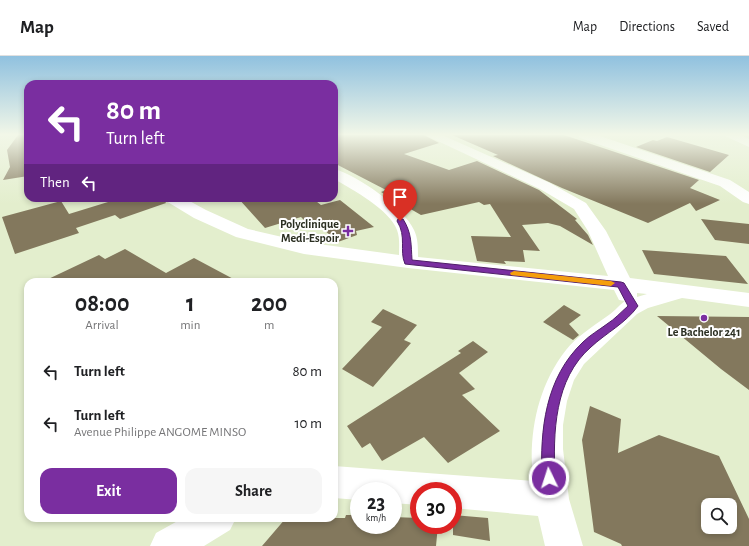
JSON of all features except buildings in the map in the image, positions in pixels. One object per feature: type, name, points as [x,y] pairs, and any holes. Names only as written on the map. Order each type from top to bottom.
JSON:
[{"type":"street","points":[[482,158],[545,186],[580,206],[597,231],[627,296],[618,321],[586,345],[568,367],[559,385],[554,400],[547,444],[547,468],[552,500],[564,546]]},
{"type":"street","points":[[651,158],[725,183],[749,199]]},
{"type":"street","points":[[338,176],[391,211],[400,221],[405,228],[407,236],[408,262]]},
{"type":"street","points":[[725,183],[743,180]]},
{"type":"street","points":[[179,202],[226,227],[264,239],[311,249],[408,262],[627,296],[670,296],[686,293],[749,300]]},
{"type":"street","points":[[338,482],[410,488]]},
{"type":"street","points":[[462,492],[552,500]]},
{"type":"street","points":[[169,546],[211,522]]},
{"type":"slow traffic","points":[[514,273],[611,283]]},
{"type":"place","name":"Polyclinique Medi-Espoir","points":[[348,231]]},
{"type":"place","name":"Le Bachelor 241","points":[[704,318]]},
{"type":"route","points":[[400,221],[405,228],[407,236],[408,262],[621,284],[633,306],[623,317],[586,345],[568,367],[559,385],[554,400],[547,444],[547,468],[549,478]]}]
